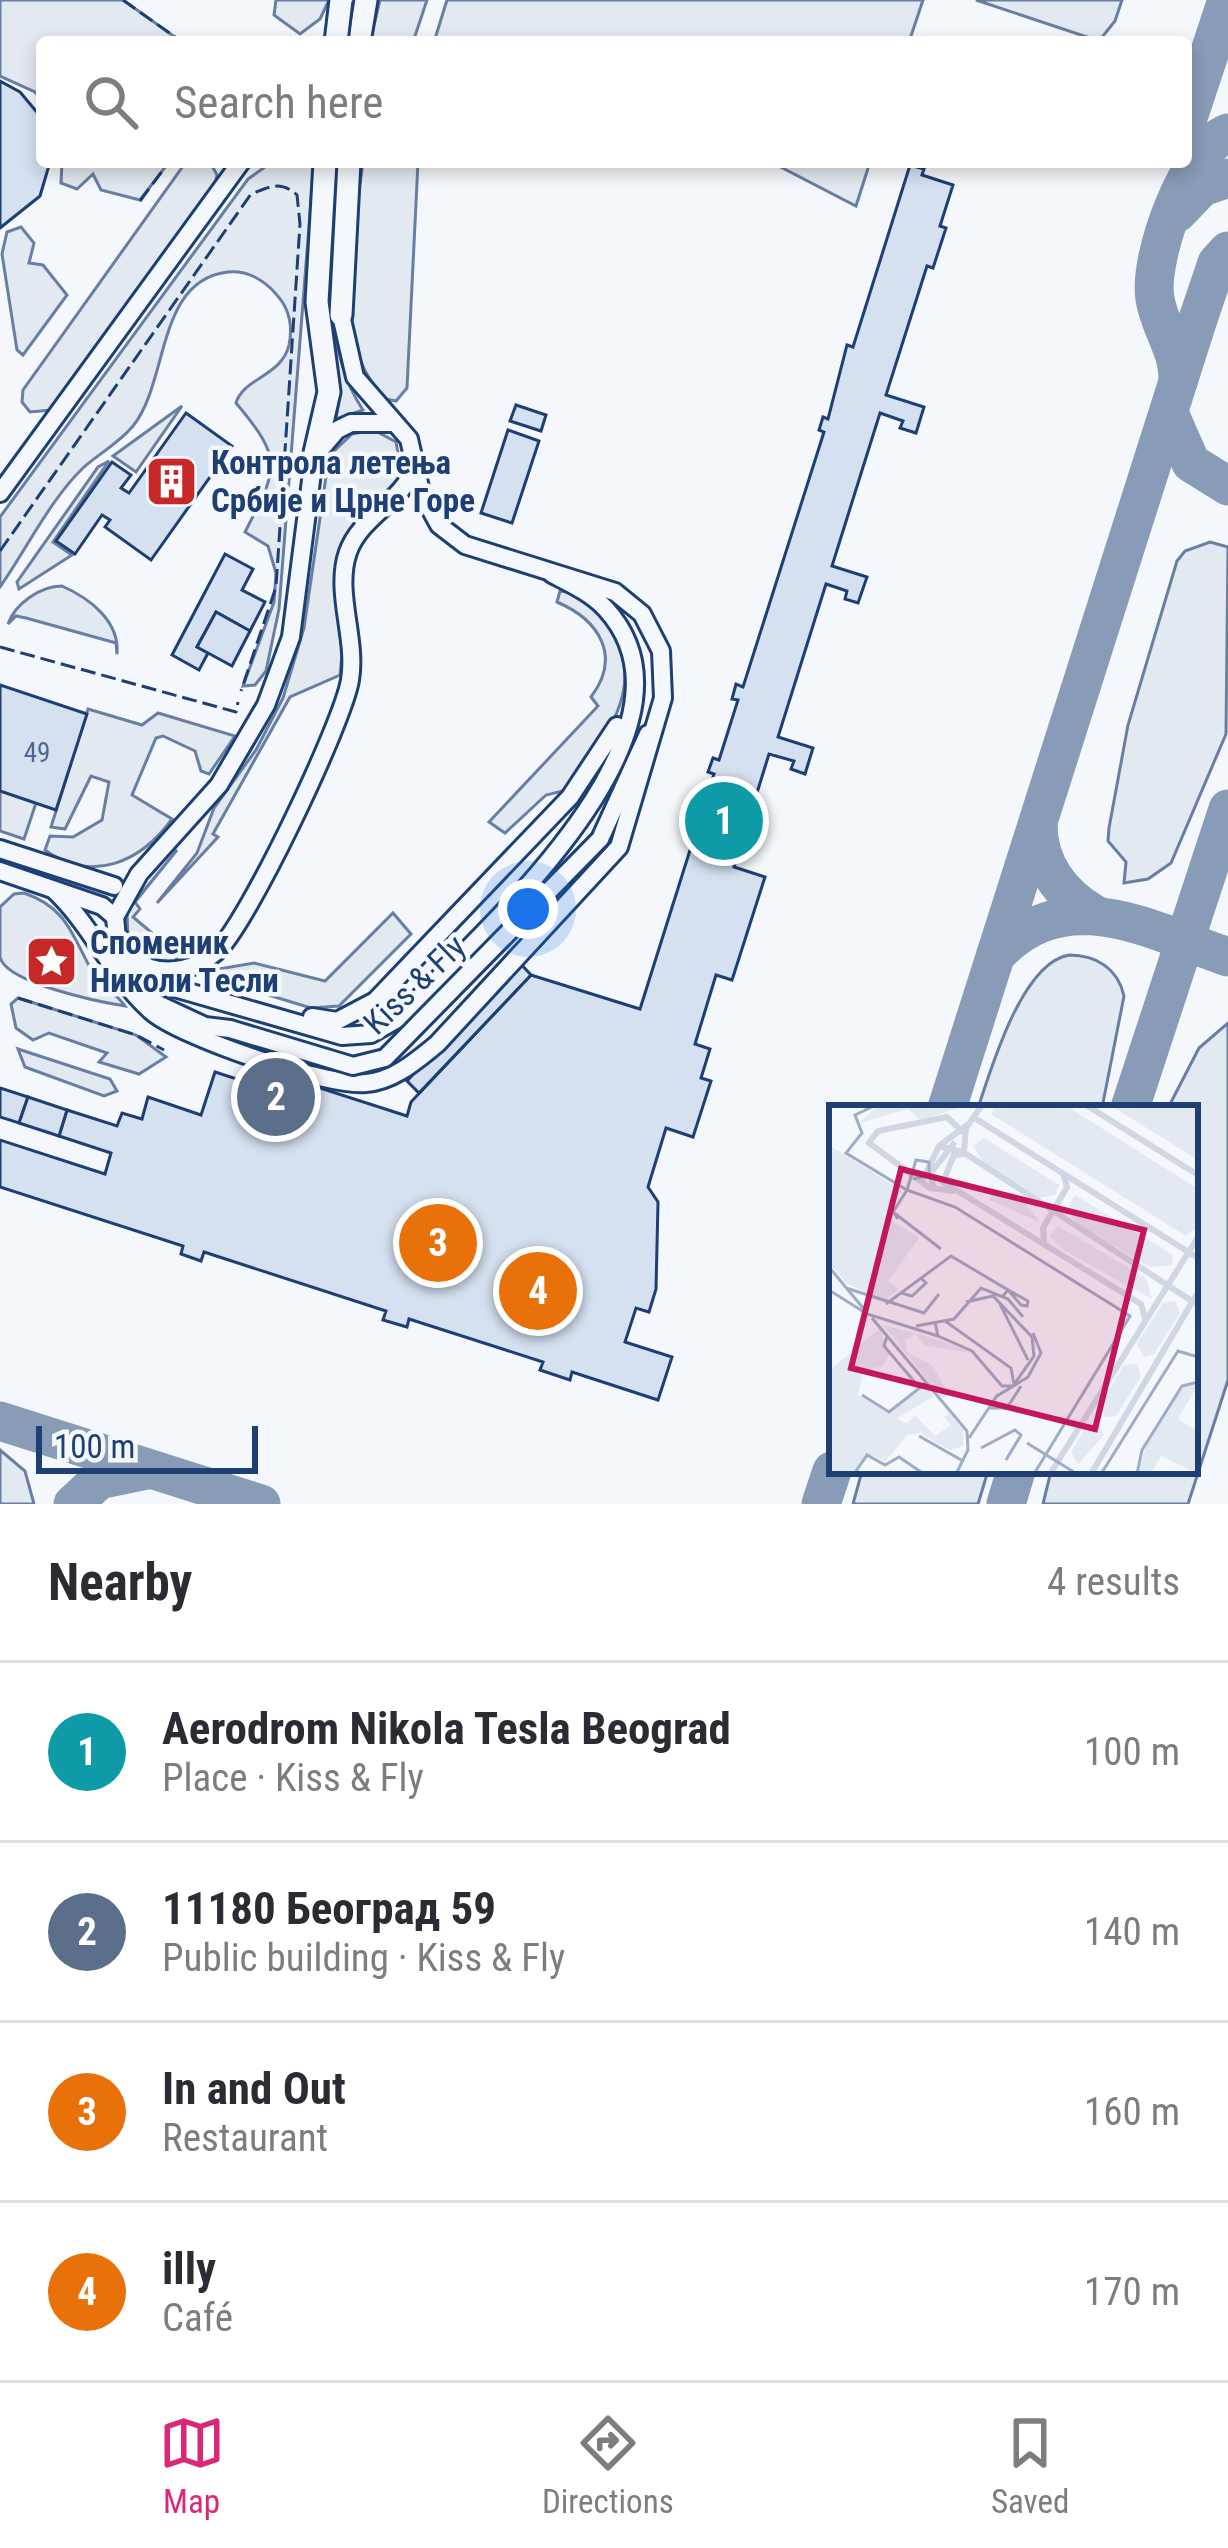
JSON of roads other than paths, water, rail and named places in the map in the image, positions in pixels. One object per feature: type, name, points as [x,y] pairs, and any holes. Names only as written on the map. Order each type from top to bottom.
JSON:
[{"type":"main road","points":[[334,36],[341,0]]},
{"type":"main road","points":[[360,36],[363,0]]},
{"type":"main road","points":[[314,457],[329,392],[317,302],[325,168]]},
{"type":"main road","points":[[341,315],[349,168]]},
{"type":"street","points":[[337,36],[363,0]]},
{"type":"street","points":[[0,493],[237,168]]},
{"type":"street","points":[[54,890],[96,937],[111,968],[169,1025],[206,1042],[351,1083],[390,1076],[437,1043],[587,887],[660,712],[662,651],[642,614],[596,583],[552,574],[452,538],[425,503],[418,461],[394,423],[355,377],[341,315]]},
{"type":"street","points":[[96,937],[126,891],[219,785],[266,705],[291,637],[314,457],[351,423],[394,423]]},
{"type":"street","points":[[0,871],[110,917],[142,965],[168,971],[209,957],[236,926],[316,772],[344,703],[353,651],[345,596],[347,554],[363,527],[407,486],[418,461]]},
{"type":"street","points":[[156,856],[114,886],[110,917],[118,949],[137,976],[342,1036],[385,1029],[557,856],[598,796],[620,746],[632,692],[630,660],[616,624],[592,596],[552,574]]},
{"type":"street","points":[[197,994],[231,993],[324,1021],[365,1009],[570,796],[601,757],[632,692]]},
{"type":"street","name":"Kiss & Fly","points":[[135,993],[206,1026],[353,1066],[385,1058],[600,839],[635,776]]},
{"type":"street","points":[[0,849],[114,886]]},
{"type":"place","name":"Контрола летења Србије и Црне Горе","points":[[172,481]]},
{"type":"place","name":"Aerodrom Nikola Tesla Beograd","points":[[724,821]]},
{"type":"place","name":"Споменик Николи Тесли","points":[[51,961]]},
{"type":"place","name":"11180 Београд 59","points":[[276,1097]]},
{"type":"place","name":"In and Out","points":[[438,1243]]},
{"type":"place","name":"illy","points":[[538,1291]]}]
